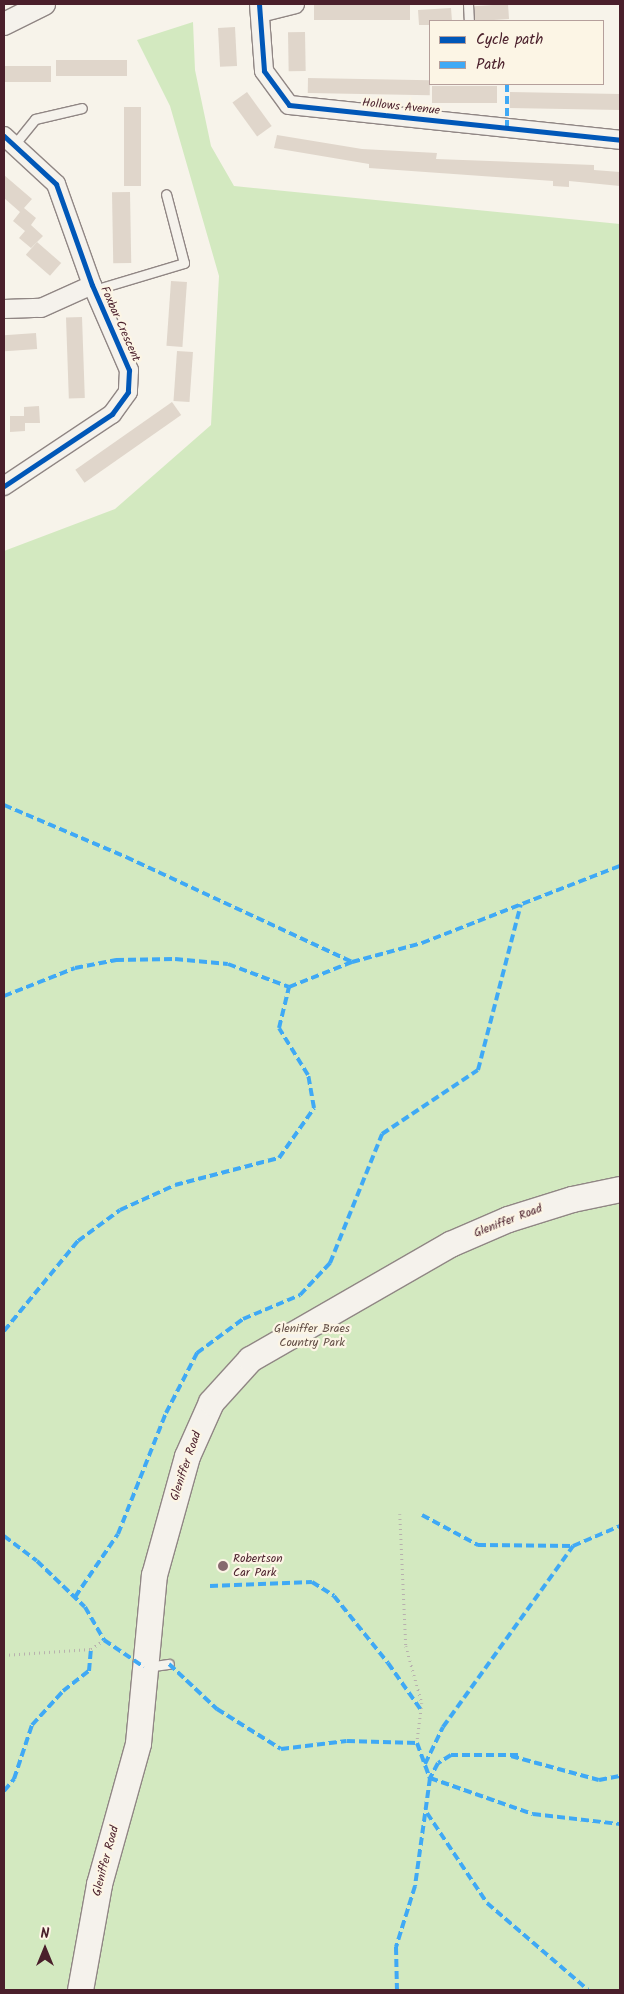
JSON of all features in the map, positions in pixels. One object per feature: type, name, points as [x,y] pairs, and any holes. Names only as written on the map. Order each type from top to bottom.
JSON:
[{"type":"main road","name":"Gleniffer Road","points":[[80,1990],[98,1884],[138,1743],[154,1575],[164,1534],[199,1426],[226,1382],[250,1359],[450,1244],[508,1219],[572,1199],[620,1189]]},
{"type":"street","points":[[4,24],[44,4]]},
{"type":"street","points":[[259,8],[295,4]]},
{"type":"street","name":"Hollows Avenue","points":[[259,8],[264,71],[289,105],[620,140]]},
{"type":"street","name":"Foxbar Crescent","points":[[4,486],[112,414],[128,392],[129,370],[93,288],[56,184],[9,140]]},
{"type":"street","points":[[4,308],[41,308],[93,288]]},
{"type":"lane","points":[[468,4],[469,20]]},
{"type":"lane","points":[[9,140],[35,120],[82,108]]},
{"type":"lane","points":[[93,288],[184,263],[166,194]]},
{"type":"lane","points":[[144,1667],[169,1664]]},
{"type":"path","points":[[400,1514],[406,1646],[422,1703],[417,1743]]},
{"type":"path","points":[[4,1654],[91,1650],[104,1640]]},
{"type":"green space","name":"Gleniffer Braes Country Park","points":[[193,22],[195,70],[211,146],[234,186],[620,224],[620,1990],[4,1990],[4,551],[115,509],[211,425],[219,276],[170,106],[137,40]]},
{"type":"building","points":[[508,4],[509,19],[475,20],[474,6]]},
{"type":"building","points":[[314,5],[410,5],[410,20],[314,20]]},
{"type":"building","points":[[451,8],[452,20],[429,20],[429,25],[419,25],[418,10]]},
{"type":"building","points":[[235,27],[237,66],[220,67],[218,28]]},
{"type":"building","points":[[288,32],[305,32],[306,71],[289,71]]},
{"type":"building","points":[[56,60],[127,60],[127,76],[56,76]]},
{"type":"building","points":[[4,66],[51,66],[51,82],[4,82]]},
{"type":"building","points":[[308,78],[429,80],[430,95],[308,93]]},
{"type":"building","points":[[432,86],[497,86],[497,103],[432,103]]},
{"type":"building","points":[[247,92],[272,126],[257,137],[232,103]]},
{"type":"building","points":[[510,92],[620,94],[620,110],[510,108]]},
{"type":"building","points":[[124,107],[141,107],[141,186],[124,186]]},
{"type":"building","points":[[277,135],[362,149],[437,153],[436,159],[594,165],[594,170],[620,172],[620,186],[569,181],[569,187],[553,186],[553,181],[369,168],[369,164],[274,148]]},
{"type":"building","points":[[4,175],[32,199],[24,208],[36,218],[31,225],[43,236],[31,248],[19,238],[25,231],[13,221],[20,212],[4,198]]},
{"type":"building","points":[[112,192],[130,192],[131,263],[113,263]]},
{"type":"building","points":[[37,242],[61,263],[50,276],[26,255]]},
{"type":"building","points":[[171,281],[187,282],[182,347],[166,346]]},
{"type":"building","points":[[82,317],[85,398],[69,399],[66,318]]},
{"type":"building","points":[[36,333],[37,349],[5,351],[4,335]]},
{"type":"building","points":[[177,351],[193,352],[189,402],[174,401]]},
{"type":"building","points":[[172,402],[181,415],[85,483],[75,470]]},
{"type":"building","points":[[39,406],[40,423],[25,423],[25,431],[10,432],[10,416],[24,416],[24,407]]},
{"type":"marked path","points":[[507,85],[507,128]]},
{"type":"marked path","points":[[4,805],[126,857],[352,962],[422,943],[620,866]]},
{"type":"marked path","points":[[75,1597],[118,1534],[166,1413],[197,1353],[243,1319],[300,1295],[330,1263],[382,1134],[478,1070],[521,904]]},
{"type":"marked path","points":[[4,996],[75,968],[116,960],[175,959],[228,964],[289,987]]},
{"type":"marked path","points":[[4,1331],[78,1241],[120,1210],[175,1185],[279,1158],[314,1108],[308,1075],[279,1028],[289,987],[352,962]]},
{"type":"marked path","points":[[422,1515],[478,1545],[573,1546],[620,1526]]},
{"type":"marked path","points":[[4,1536],[37,1561],[85,1607],[104,1640],[144,1667]]},
{"type":"marked path","points":[[425,1764],[443,1727],[573,1546]]},
{"type":"marked path","points":[[210,1586],[312,1582],[334,1596],[388,1663],[421,1710]]},
{"type":"marked path","points":[[4,1791],[14,1779],[32,1725],[63,1691],[89,1671],[91,1649]]},
{"type":"marked path","points":[[169,1664],[217,1709],[281,1749],[347,1741],[417,1743],[430,1778],[415,1886],[396,1947],[397,1990]]},
{"type":"marked path","points":[[518,1755],[451,1755],[438,1763],[430,1778],[533,1814],[620,1824]]},
{"type":"marked path","points":[[511,1756],[599,1780],[620,1776]]},
{"type":"marked path","points":[[427,1813],[487,1903],[588,1990]]},
{"type":"cycle path","points":[[259,4],[264,71],[289,105],[620,140]]},
{"type":"cycle path","points":[[4,136],[56,184],[92,285],[129,370],[128,392],[112,414],[4,486]]},
{"type":"place","name":"Robertson Car Park","points":[[223,1566]]}]
